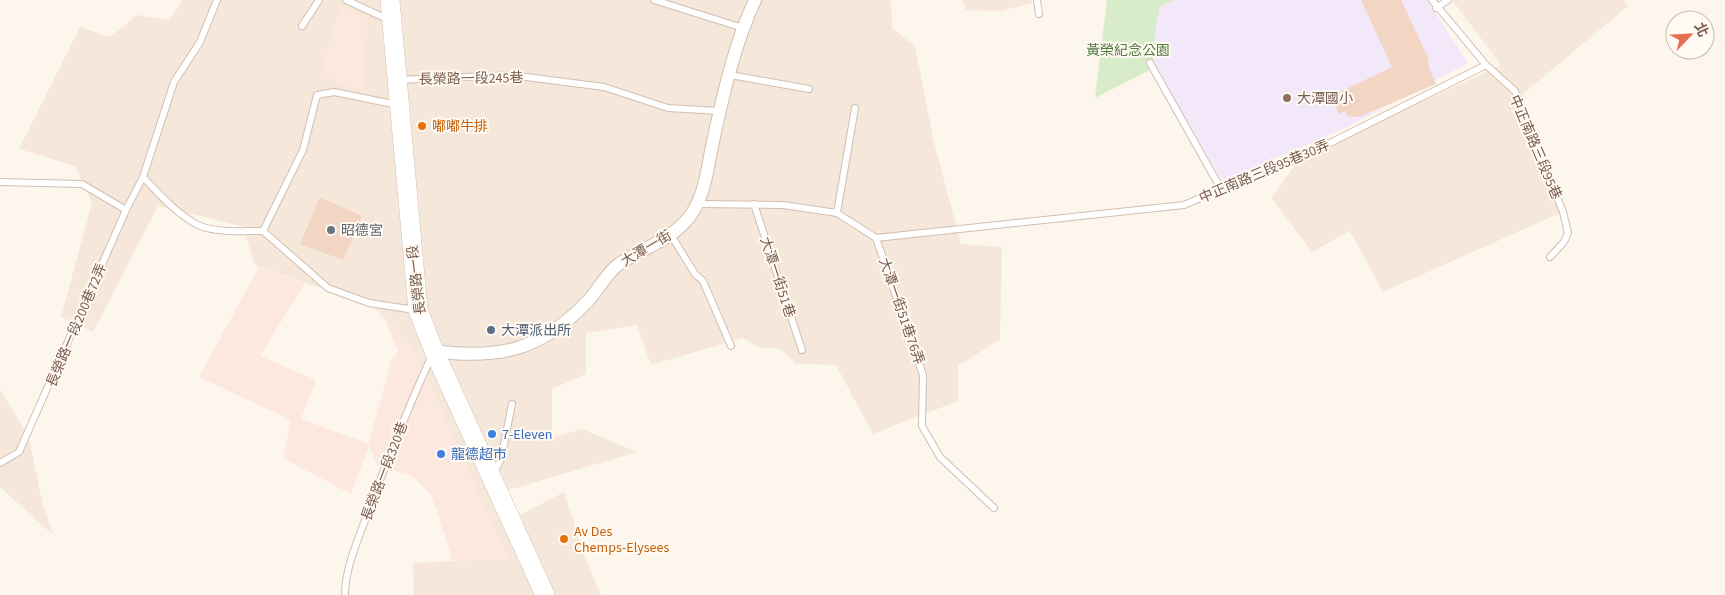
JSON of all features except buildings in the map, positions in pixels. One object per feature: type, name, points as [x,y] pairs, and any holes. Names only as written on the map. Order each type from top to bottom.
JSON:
[{"type":"street","name":"長榮路一段","points":[[390,0],[418,310],[434,351],[545,595]]},
{"type":"street","name":"大潭一街","points":[[434,351],[486,354],[516,350],[546,336],[568,322],[598,290],[617,265],[672,235],[694,211],[707,180],[720,111],[743,28],[755,0]]},
{"type":"lane","name":"長榮路一段200巷72弄","points":[[0,464],[20,452],[126,210],[143,177],[174,82],[200,42],[217,0]]},
{"type":"lane","points":[[302,26],[318,0]]},
{"type":"lane","points":[[346,0],[392,22]]},
{"type":"lane","points":[[654,0],[743,28]]},
{"type":"lane","points":[[1037,0],[1039,14]]},
{"type":"lane","name":"中正南路三段95巷","points":[[1432,0],[1436,8],[1486,65],[1515,91],[1563,212],[1568,233],[1564,242],[1550,257]]},
{"type":"lane","points":[[1436,8],[1448,0]]},
{"type":"lane","points":[[1150,63],[1221,189]]},
{"type":"lane","name":"中正南路三段95巷30弄","points":[[876,238],[1184,205],[1221,189],[1250,180],[1320,148],[1486,65]]},
{"type":"lane","name":"長榮路一段245巷","points":[[397,80],[511,75],[604,87],[668,108],[720,111]]},
{"type":"lane","points":[[730,75],[809,89]]},
{"type":"lane","points":[[264,232],[302,150],[317,95],[334,92],[399,105]]},
{"type":"lane","points":[[837,213],[854,108]]},
{"type":"lane","points":[[143,177],[168,202],[199,225],[231,231],[264,232],[328,288],[369,303],[418,310]]},
{"type":"lane","points":[[0,182],[82,184],[126,210]]},
{"type":"lane","points":[[697,204],[783,205],[837,213],[876,238]]},
{"type":"lane","name":"大潭一街51巷","points":[[754,204],[802,350]]},
{"type":"lane","points":[[672,235],[695,274],[703,281],[731,346]]},
{"type":"lane","name":"大潭一街51巷76弄","points":[[876,238],[923,375],[922,426],[940,457],[994,508]]},
{"type":"lane","name":"長榮路一段320巷","points":[[345,595],[345,581],[395,437],[434,351]]},
{"type":"lane","points":[[492,476],[501,459],[512,404]]},
{"type":"shaded area","points":[[183,0],[891,0],[892,28],[915,46],[933,138],[961,244],[1002,247],[1000,339],[958,366],[958,401],[873,434],[836,365],[796,364],[781,349],[760,348],[743,338],[651,365],[637,325],[586,333],[586,374],[552,389],[552,438],[582,429],[637,452],[502,492],[518,516],[564,492],[586,560],[601,595],[414,595],[413,563],[507,558],[412,347],[373,306],[255,265],[245,234],[262,231],[158,206],[93,332],[61,317],[92,203],[75,166],[19,149],[80,27],[110,37],[137,15],[169,20]]},
{"type":"shaded area","points":[[962,0],[1031,0],[1032,3],[1001,11],[966,10]]},
{"type":"shaded area","name":"大潭國小","points":[[1175,0],[1427,0],[1468,63],[1345,128],[1223,181],[1154,68],[1156,25],[1160,7]]},
{"type":"shaded area","points":[[1452,0],[1624,0],[1628,6],[1516,100],[1565,211],[1383,292],[1350,231],[1312,252],[1271,198],[1301,158],[1501,65]]},
{"type":"shaded area","points":[[340,5],[361,16],[363,92],[336,82],[322,72]]},
{"type":"shaded area","points":[[259,267],[305,283],[260,356],[316,380],[301,419],[369,444],[391,361],[398,351],[384,317],[412,347],[507,558],[453,561],[432,496],[412,476],[377,466],[369,445],[351,494],[283,458],[291,420],[199,377]]},
{"type":"shaded area","points":[[0,389],[29,437],[42,501],[53,535],[0,487]]},
{"type":"green space","name":"黃榮紀念公園","points":[[1107,0],[1175,0],[1160,7],[1156,25],[1154,68],[1095,98]]},
{"type":"place","name":"大潭國小","points":[[1287,98]]},
{"type":"place","name":"嘟嘟牛排","points":[[422,126]]},
{"type":"place","name":"昭德宮","points":[[331,230]]},
{"type":"place","name":"大潭派出所","points":[[491,330]]},
{"type":"place","name":"7-Eleven","points":[[492,434]]},
{"type":"place","name":"龍德超市","points":[[441,454]]},
{"type":"place","name":"Av Des Chemps-Elysees","points":[[564,539]]}]
